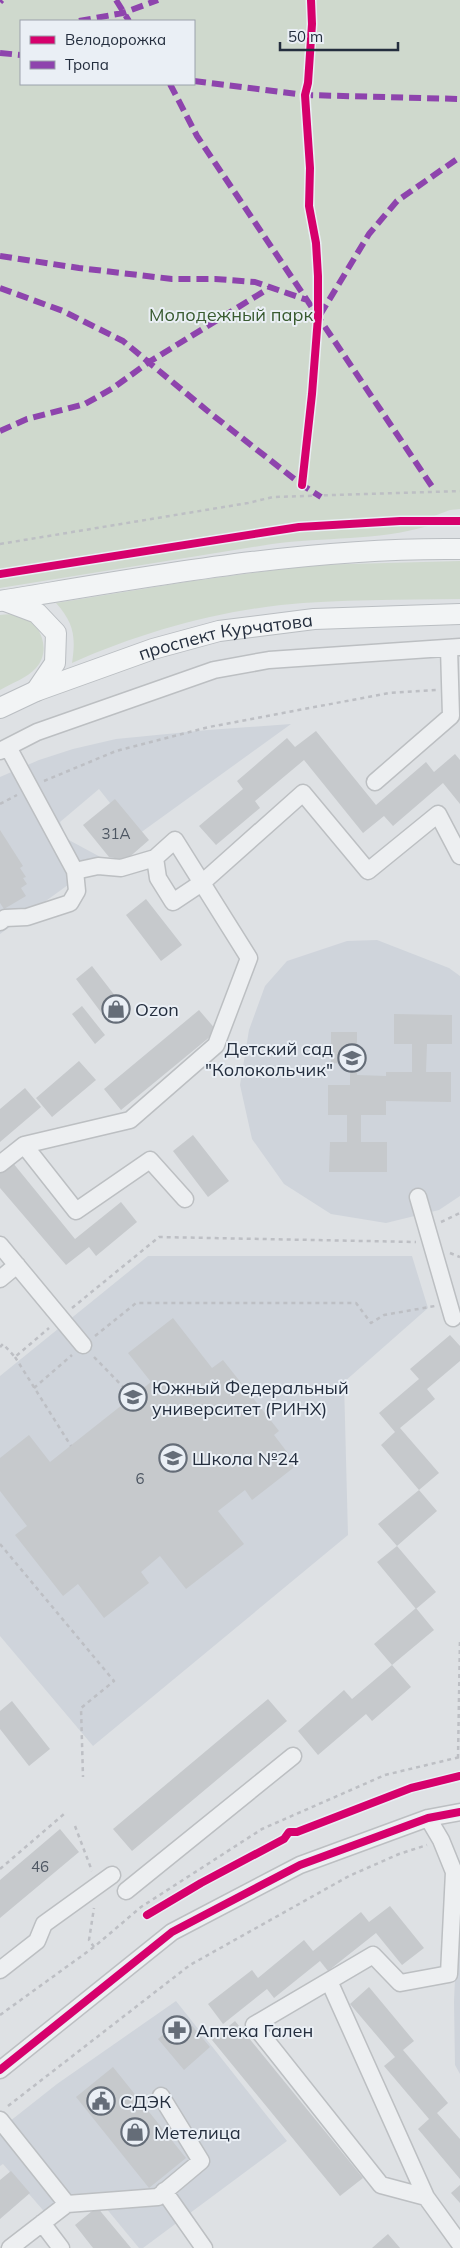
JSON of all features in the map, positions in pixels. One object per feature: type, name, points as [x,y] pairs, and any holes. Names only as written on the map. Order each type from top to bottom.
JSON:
[{"type":"main road","points":[[2,601],[288,557],[417,548],[460,549]]},
{"type":"main road","points":[[2,601],[36,612],[56,633],[55,663],[36,691]]},
{"type":"main road","name":"проспект Курчатова","points":[[0,708],[36,691],[153,648],[219,630],[314,619],[460,614]]},
{"type":"street","points":[[0,922],[5,918],[27,917],[70,903],[77,891],[75,871],[30,787],[4,749],[37,732],[214,670],[269,660],[454,647],[450,689],[451,716],[375,782]]},
{"type":"street","points":[[155,858],[158,878],[173,902],[203,882],[303,793],[368,871],[438,814],[460,856]]},
{"type":"street","points":[[0,1164],[24,1145],[130,1120],[216,1045],[249,958],[175,840],[155,858],[121,868],[98,866],[75,871]]},
{"type":"street","points":[[24,1145],[76,1211],[150,1160],[185,1199]]},
{"type":"street","points":[[418,1197],[453,1318]]},
{"type":"street","points":[[0,1245],[83,1345]]},
{"type":"street","points":[[0,1279],[17,1265]]},
{"type":"street","points":[[126,1891],[293,1756]]},
{"type":"street","points":[[0,2056],[160,1930],[231,1889],[294,1857],[424,1808],[460,1801]]},
{"type":"street","points":[[0,2070],[172,1932],[300,1865],[428,1818],[460,1812]]},
{"type":"street","points":[[426,2197],[381,2185],[254,2025],[373,1955],[400,1983],[449,1974],[457,1881],[441,1840],[428,1818]]},
{"type":"street","points":[[0,1970],[36,1941],[44,1924],[112,1875]]},
{"type":"street","points":[[329,1981],[426,2197],[460,2244]]},
{"type":"street","points":[[10,2248],[67,2204],[158,2197],[201,2161],[162,2096]]},
{"type":"street","points":[[4,2113],[67,2204]]},
{"type":"street","points":[[164,2191],[204,2248]]},
{"type":"street","points":[[42,2223],[61,2248]]},
{"type":"path","points":[[303,486],[318,317],[316,243],[309,206],[310,168],[305,95],[308,83],[312,0]]},
{"type":"path","points":[[0,544],[248,503],[273,497],[460,491]]},
{"type":"path","points":[[0,804],[30,787],[116,751],[209,727],[389,693],[450,689]]},
{"type":"path","points":[[428,1229],[460,1213]]},
{"type":"path","points":[[15,1357],[159,1237],[420,1243],[460,1257]]},
{"type":"path","points":[[34,1388],[83,1345],[136,1303],[356,1302],[371,1323],[384,1315],[434,1306],[448,1301]]},
{"type":"path","points":[[0,1347],[3,1344],[15,1357],[71,1446]]},
{"type":"path","points":[[83,1345],[133,1397]]},
{"type":"path","points":[[0,1544],[114,1681],[80,1708],[83,1777]]},
{"type":"path","points":[[0,2015],[94,1947],[141,1907],[262,1829],[385,1775],[459,1758],[460,1638]]},
{"type":"path","points":[[0,1869],[64,1814]]},
{"type":"path","points":[[4,2113],[190,1965],[349,1876],[399,1854],[441,1840]]},
{"type":"shaded area","points":[[291,724],[136,836],[99,789],[60,822],[67,839],[104,859],[0,934],[0,777],[39,760],[73,749],[116,739]]},
{"type":"shaded area","name":"Детский сад \"Колокольчик\"","points":[[377,940],[449,968],[460,976],[460,1196],[439,1210],[386,1223],[331,1214],[284,1184],[252,1139],[240,1085],[249,1030],[265,986],[287,961],[347,941]]},
{"type":"shaded area","name":"Школа №24","points":[[148,1256],[412,1256],[428,1308],[344,1382],[348,1535],[93,1746],[0,1636],[0,1376]]},
{"type":"shaded area","points":[[460,1869],[460,2074],[455,2065],[454,2001]]},
{"type":"shaded area","points":[[176,2001],[287,2141],[143,2248],[139,2248],[96,2196],[55,2224],[3,2164],[0,2166],[0,2129],[57,2084]]},
{"type":"green space","name":"Молодежный парк","points":[[0,0],[460,0],[460,509],[450,510],[426,519],[428,526],[409,531],[272,544],[0,588]]},
{"type":"green space","points":[[460,561],[460,599],[325,602],[281,605],[228,613],[148,634],[72,663],[74,645],[72,631],[67,617],[56,603],[192,581],[313,565]]},
{"type":"green space","points":[[0,615],[19,615],[33,623],[42,637],[43,653],[41,661],[32,672],[0,690]]},
{"type":"building","points":[[316,731],[376,805],[426,762],[434,772],[455,754],[460,760],[460,804],[443,783],[393,826],[384,816],[363,833],[304,760],[255,801],[260,808],[216,845],[199,826],[243,789],[237,781],[287,738],[295,747]]},
{"type":"building","points":[[115,799],[149,840],[126,860],[109,857],[83,825]]},
{"type":"building","points":[[0,830],[23,866],[20,868],[26,877],[23,878],[27,884],[21,888],[26,896],[4,909],[0,903]]},
{"type":"building","points":[[146,899],[182,945],[161,961],[126,915]]},
{"type":"building","points":[[92,966],[126,1010],[109,1023],[76,979]]},
{"type":"building","points":[[82,1006],[105,1035],[95,1044],[72,1014]]},
{"type":"building","points":[[199,1010],[217,1031],[121,1110],[104,1089]]},
{"type":"building","points":[[394,1014],[452,1015],[452,1044],[427,1044],[426,1072],[451,1072],[451,1102],[386,1101],[386,1115],[361,1115],[361,1142],[387,1142],[387,1172],[329,1172],[330,1142],[347,1142],[347,1115],[328,1115],[328,1085],[350,1085],[350,1064],[331,1063],[331,1032],[357,1032],[357,1075],[386,1076],[386,1072],[412,1072],[412,1044],[394,1044]]},
{"type":"building","points":[[79,1061],[96,1080],[52,1117],[36,1098]]},
{"type":"building","points":[[25,1088],[41,1107],[0,1142],[0,1109]]},
{"type":"building","points":[[193,1135],[229,1181],[208,1197],[173,1151]]},
{"type":"building","points":[[13,1163],[75,1239],[121,1202],[137,1222],[96,1256],[89,1247],[66,1265],[0,1188],[0,1173]]},
{"type":"building","points":[[173,1318],[212,1368],[223,1360],[279,1431],[274,1435],[297,1465],[252,1500],[245,1490],[218,1511],[244,1544],[186,1589],[160,1556],[141,1572],[149,1583],[104,1618],[78,1584],[63,1596],[15,1535],[27,1526],[0,1491],[0,1458],[29,1435],[50,1462],[151,1382],[128,1353]]},
{"type":"building","points":[[450,1335],[460,1346],[460,1361],[427,1389],[435,1399],[400,1428],[439,1473],[419,1490],[381,1445],[395,1432],[379,1413],[419,1379],[410,1369]]},
{"type":"building","points":[[419,1490],[437,1511],[397,1546],[378,1524]]},
{"type":"building","points":[[397,1546],[436,1592],[416,1609],[377,1562]]},
{"type":"building","points":[[416,1608],[434,1630],[392,1665],[374,1644]]},
{"type":"building","points":[[392,1665],[411,1687],[372,1721],[366,1714],[318,1755],[298,1731],[344,1690],[352,1699]]},
{"type":"building","points":[[268,1699],[287,1721],[132,1851],[113,1829]]},
{"type":"building","points":[[12,1701],[50,1749],[29,1766],[0,1729],[0,1711]]},
{"type":"building","points":[[60,1829],[79,1852],[0,1918],[0,1880]]},
{"type":"building","points":[[390,1906],[424,1948],[402,1965],[376,1933],[328,1971],[320,1961],[274,1998],[267,1989],[223,2024],[208,2004],[252,1970],[258,1978],[304,1940],[313,1951],[361,1912],[369,1922]]},
{"type":"building","points":[[369,1987],[414,2041],[403,2050],[448,2103],[437,2113],[460,2139],[460,2179],[418,2129],[429,2119],[384,2066],[395,2057],[350,2004]]},
{"type":"building","points":[[184,2016],[210,2047],[184,2070],[158,2039]]},
{"type":"building","points":[[235,2021],[363,2178],[340,2196],[212,2040]]},
{"type":"building","name":"Метелица","points":[[113,2067],[186,2158],[149,2188],[76,2097]]},
{"type":"building","points":[[11,2171],[30,2193],[0,2219],[0,2180]]},
{"type":"building","points":[[460,2185],[460,2203],[451,2193]]},
{"type":"building","points":[[97,2207],[131,2248],[93,2248],[75,2225]]},
{"type":"building","points":[[388,2234],[400,2248],[372,2248]]},
{"type":"marked path","points":[[116,0],[128,20]]},
{"type":"marked path","points":[[84,20],[123,13],[158,0]]},
{"type":"marked path","points":[[0,53],[20,55]]},
{"type":"marked path","points":[[195,81],[305,95],[460,99]]},
{"type":"marked path","points":[[171,85],[197,136],[435,491]]},
{"type":"marked path","points":[[320,315],[369,234],[397,201],[460,157]]},
{"type":"marked path","points":[[0,256],[172,279],[215,279],[255,282],[307,300]]},
{"type":"marked path","points":[[0,431],[27,419],[85,404],[271,287]]},
{"type":"marked path","points":[[0,288],[63,311],[123,341],[210,413],[302,485],[321,497]]},
{"type":"cycle path","points":[[302,485],[318,317],[316,243],[309,206],[310,168],[305,95],[308,83],[312,24],[311,0]]},
{"type":"cycle path","points":[[0,574],[299,527],[400,521],[460,521]]},
{"type":"cycle path","points":[[147,1915],[201,1883],[284,1839],[289,1832],[297,1832],[411,1788],[460,1776]]},
{"type":"cycle path","points":[[0,2070],[172,1932],[300,1865],[428,1818],[460,1812]]},
{"type":"place","name":"Ozon","points":[[116,1009]]},
{"type":"place","name":"Детский сад \"Колокольчик\"","points":[[352,1058]]},
{"type":"place","name":"Южный Федеральный университет (РИНХ)","points":[[133,1397]]},
{"type":"place","name":"Школа №24","points":[[173,1458]]},
{"type":"place","name":"Аптека Гален","points":[[177,2030]]},
{"type":"place","name":"СДЭК","points":[[101,2101]]},
{"type":"place","name":"Метелица","points":[[135,2132]]}]
